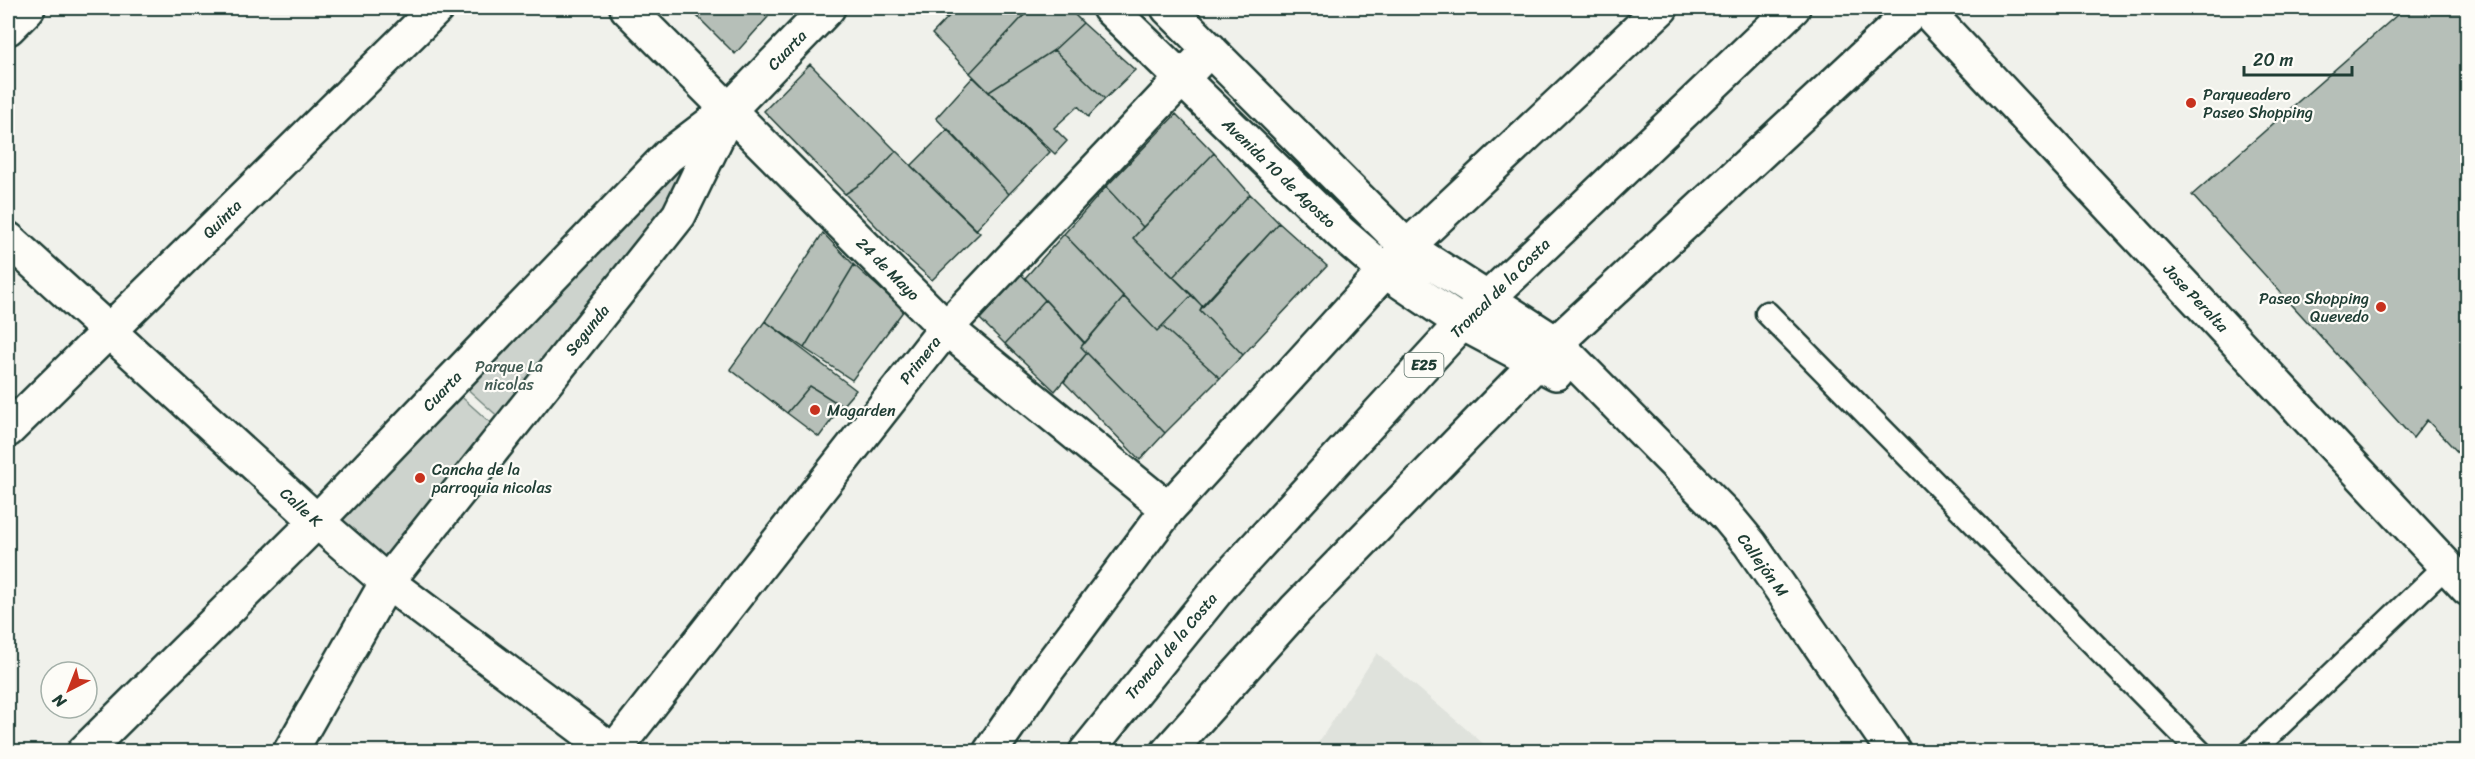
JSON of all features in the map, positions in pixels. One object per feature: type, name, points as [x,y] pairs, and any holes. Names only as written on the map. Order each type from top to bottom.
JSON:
[{"type":"main road","points":[[8,28],[28,8]]},
{"type":"main road","name":"Quinta","points":[[8,430],[437,8]]},
{"type":"main road","name":"24 de Mayo","points":[[627,8],[946,328],[1168,509]]},
{"type":"main road","name":"Cuarta","points":[[84,752],[317,521],[668,156],[730,109],[828,8]]},
{"type":"main road","name":"Avenida 10 de Agosto","points":[[1109,8],[1341,233],[1385,271],[1462,323]]},
{"type":"main road","points":[[1168,8],[1407,247],[1488,297]]},
{"type":"main road","points":[[990,752],[1041,678],[1168,509],[1407,247],[1660,8]]},
{"type":"main road","name":"Troncal de la Costa","points":[[1086,752],[1222,584],[1462,323],[1793,8]]},
{"type":"main road","points":[[1168,752],[1296,609],[1546,353],[1916,8]]},
{"type":"main road","name":"Jose Peralta","points":[[1924,8],[2457,578]]},
{"type":"main road","name":"Primera","points":[[614,751],[946,328],[1210,50]]},
{"type":"main road","name":"Segunda","points":[[290,752],[387,582],[679,215],[730,109]]},
{"type":"main road","name":"Calle K","points":[[8,239],[387,582],[614,751]]},
{"type":"main road","name":"Callejón M","points":[[1488,297],[1546,353],[1609,398],[1738,529],[1894,752]]},
{"type":"main road","name":"Callejón M","points":[[1462,323],[1546,353]]},
{"type":"lane","points":[[1767,313],[2200,752]]},
{"type":"lane","points":[[2252,752],[2457,578]]},
{"type":"shaded area","points":[[1377,653],[1492,751],[1313,751]]},
{"type":"green space","name":"Parque La nicolas","points":[[703,145],[672,224],[503,421],[463,385],[664,173]]},
{"type":"green space","name":"Cancha de la parroquia nicolas","points":[[455,391],[504,435],[385,568],[335,521]]},
{"type":"building","points":[[689,8],[757,8],[768,17],[735,54]]},
{"type":"building","points":[[936,8],[957,8],[946,19]]},
{"type":"building","points":[[957,8],[1031,8],[970,73],[932,34]]},
{"type":"building","points":[[1031,8],[1068,8],[1083,23],[1054,50],[989,92],[970,73]]},
{"type":"building","name":"Paseo Shopping Quevedo","points":[[2405,8],[2468,8],[2468,463],[2427,420],[2413,438],[2192,195]]},
{"type":"building","points":[[1083,23],[1135,70],[1105,99],[1054,50]]},
{"type":"building","points":[[1054,50],[1105,99],[1088,117],[1078,106],[1054,128],[1067,141],[1055,154],[989,92]]},
{"type":"building","points":[[810,64],[896,151],[874,175],[845,194],[764,111]]},
{"type":"building","points":[[973,77],[1050,152],[1009,194],[936,118]]},
{"type":"building","points":[[1176,114],[1214,153],[1143,227],[1106,187]]},
{"type":"building","points":[[948,129],[1009,194],[976,230],[911,166]]},
{"type":"building","points":[[896,151],[980,233],[932,280],[904,255],[845,194],[874,175]]},
{"type":"building","points":[[1214,153],[1250,194],[1173,277],[1133,238]]},
{"type":"building","points":[[1106,187],[1143,227],[1133,238],[1192,295],[1157,331],[1064,234]]},
{"type":"building","points":[[1250,194],[1279,223],[1202,306],[1173,277]]},
{"type":"building","points":[[1279,223],[1327,266],[1243,355],[1200,310]]},
{"type":"building","points":[[823,233],[854,265],[804,348],[765,321]]},
{"type":"building","points":[[1064,234],[1124,297],[1085,343],[1025,278]]},
{"type":"building","points":[[854,265],[904,310],[852,380],[804,348]]},
{"type":"building","points":[[1021,274],[1045,300],[1005,344],[980,319]]},
{"type":"building","points":[[1192,295],[1202,306],[1200,310],[1243,355],[1220,378],[1162,326]]},
{"type":"building","points":[[1124,297],[1157,331],[1162,326],[1220,378],[1165,433],[1081,347]]},
{"type":"building","points":[[1045,300],[1084,343],[1081,347],[1087,353],[1055,391],[1005,344]]},
{"type":"building","points":[[765,321],[856,390],[842,406],[810,386],[787,413],[730,369]]},
{"type":"building","points":[[1087,353],[1165,433],[1140,460],[1064,382]]},
{"type":"building","name":"Magarden","points":[[810,386],[842,406],[819,437],[787,413]]},
{"type":"place","name":"Parqueadero Paseo Shopping","points":[[2191,103]]},
{"type":"place","name":"Paseo Shopping Quevedo","points":[[2381,307]]},
{"type":"place","name":"Magarden","points":[[815,410]]},
{"type":"place","name":"Cancha de la parroquia nicolas","points":[[420,478]]}]
